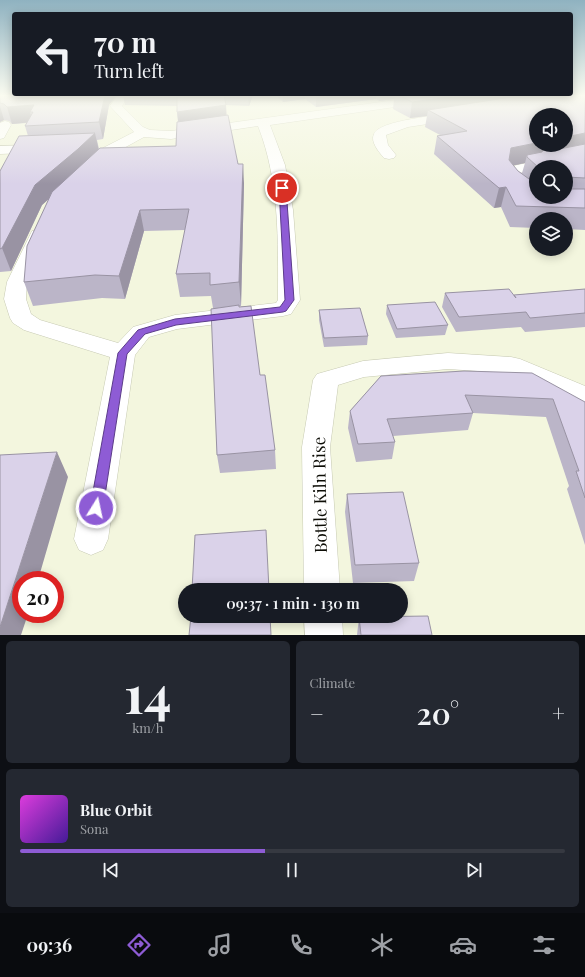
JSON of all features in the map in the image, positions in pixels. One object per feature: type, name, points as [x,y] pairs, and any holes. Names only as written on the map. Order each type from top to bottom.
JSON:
[{"type":"street","points":[[134,125],[139,130],[144,132],[171,135],[250,125]]},
{"type":"street","points":[[91,538],[123,353],[141,332],[175,322],[283,309],[289,300],[282,188],[274,148],[264,125]]},
{"type":"street","points":[[389,155],[382,146],[378,137],[380,133],[385,130],[404,125]]},
{"type":"street","points":[[78,182],[108,151],[144,132]]},
{"type":"street","points":[[96,145],[119,144]]},
{"type":"street","points":[[0,150],[51,148]]},
{"type":"street","points":[[560,160],[579,156],[585,170]]},
{"type":"street","points":[[529,167],[514,170],[512,178],[529,194]]},
{"type":"street","points":[[46,218],[17,282],[15,300],[21,318],[32,325],[123,353]]},
{"type":"street","name":"Bottle Kiln Rise","points":[[322,583],[316,447],[326,380],[363,369],[448,362],[512,365],[585,396]]},
{"type":"street","points":[[323,623],[324,635]]},
{"type":"building","points":[[26,125],[50,125],[25,126]]},
{"type":"building","points":[[177,125],[230,125],[238,164],[243,164],[239,282],[210,285],[210,273],[176,274],[189,209],[140,210],[119,276],[95,275],[24,282],[27,246],[52,192],[100,148],[176,146]]},
{"type":"building","points":[[455,125],[529,125],[529,144],[511,148],[509,160],[518,171],[529,179],[529,204],[573,204],[573,189],[585,189],[585,208],[516,206],[506,187],[499,188],[437,136],[467,131]]},
{"type":"building","points":[[573,125],[585,125],[585,133],[573,136]]},
{"type":"building","points":[[95,133],[35,185],[2,248],[0,249],[0,171],[19,136]]},
{"type":"building","points":[[585,144],[585,178],[573,177],[573,160],[530,160],[527,157],[527,155],[542,152],[573,152],[573,146]]},
{"type":"building","points":[[509,289],[516,298],[514,295],[585,289],[585,313],[530,318],[526,312],[459,317],[445,293]]},
{"type":"building","points":[[435,302],[448,325],[397,329],[387,305]]},
{"type":"building","points":[[239,305],[239,307],[251,306],[260,375],[265,375],[275,450],[217,455],[211,309]]},
{"type":"building","points":[[360,308],[368,336],[324,338],[319,310]]},
{"type":"building","points":[[464,371],[532,373],[585,402],[585,498],[576,471],[579,471],[553,399],[465,395],[473,413],[387,419],[395,442],[358,444],[350,411],[381,376]]},
{"type":"building","points":[[57,452],[18,571],[12,571],[12,590],[0,627],[0,455]]},
{"type":"building","points":[[403,492],[419,563],[355,565],[347,494]]},
{"type":"building","points":[[266,530],[269,583],[192,583],[195,535]]},
{"type":"building","points":[[408,616],[428,616],[432,635],[361,635],[360,623],[408,623]]},
{"type":"building","points":[[190,623],[270,623],[271,635],[189,635]]},
{"type":"route","points":[[96,508],[123,353],[141,332],[175,322],[283,309],[289,300],[282,188]]}]
